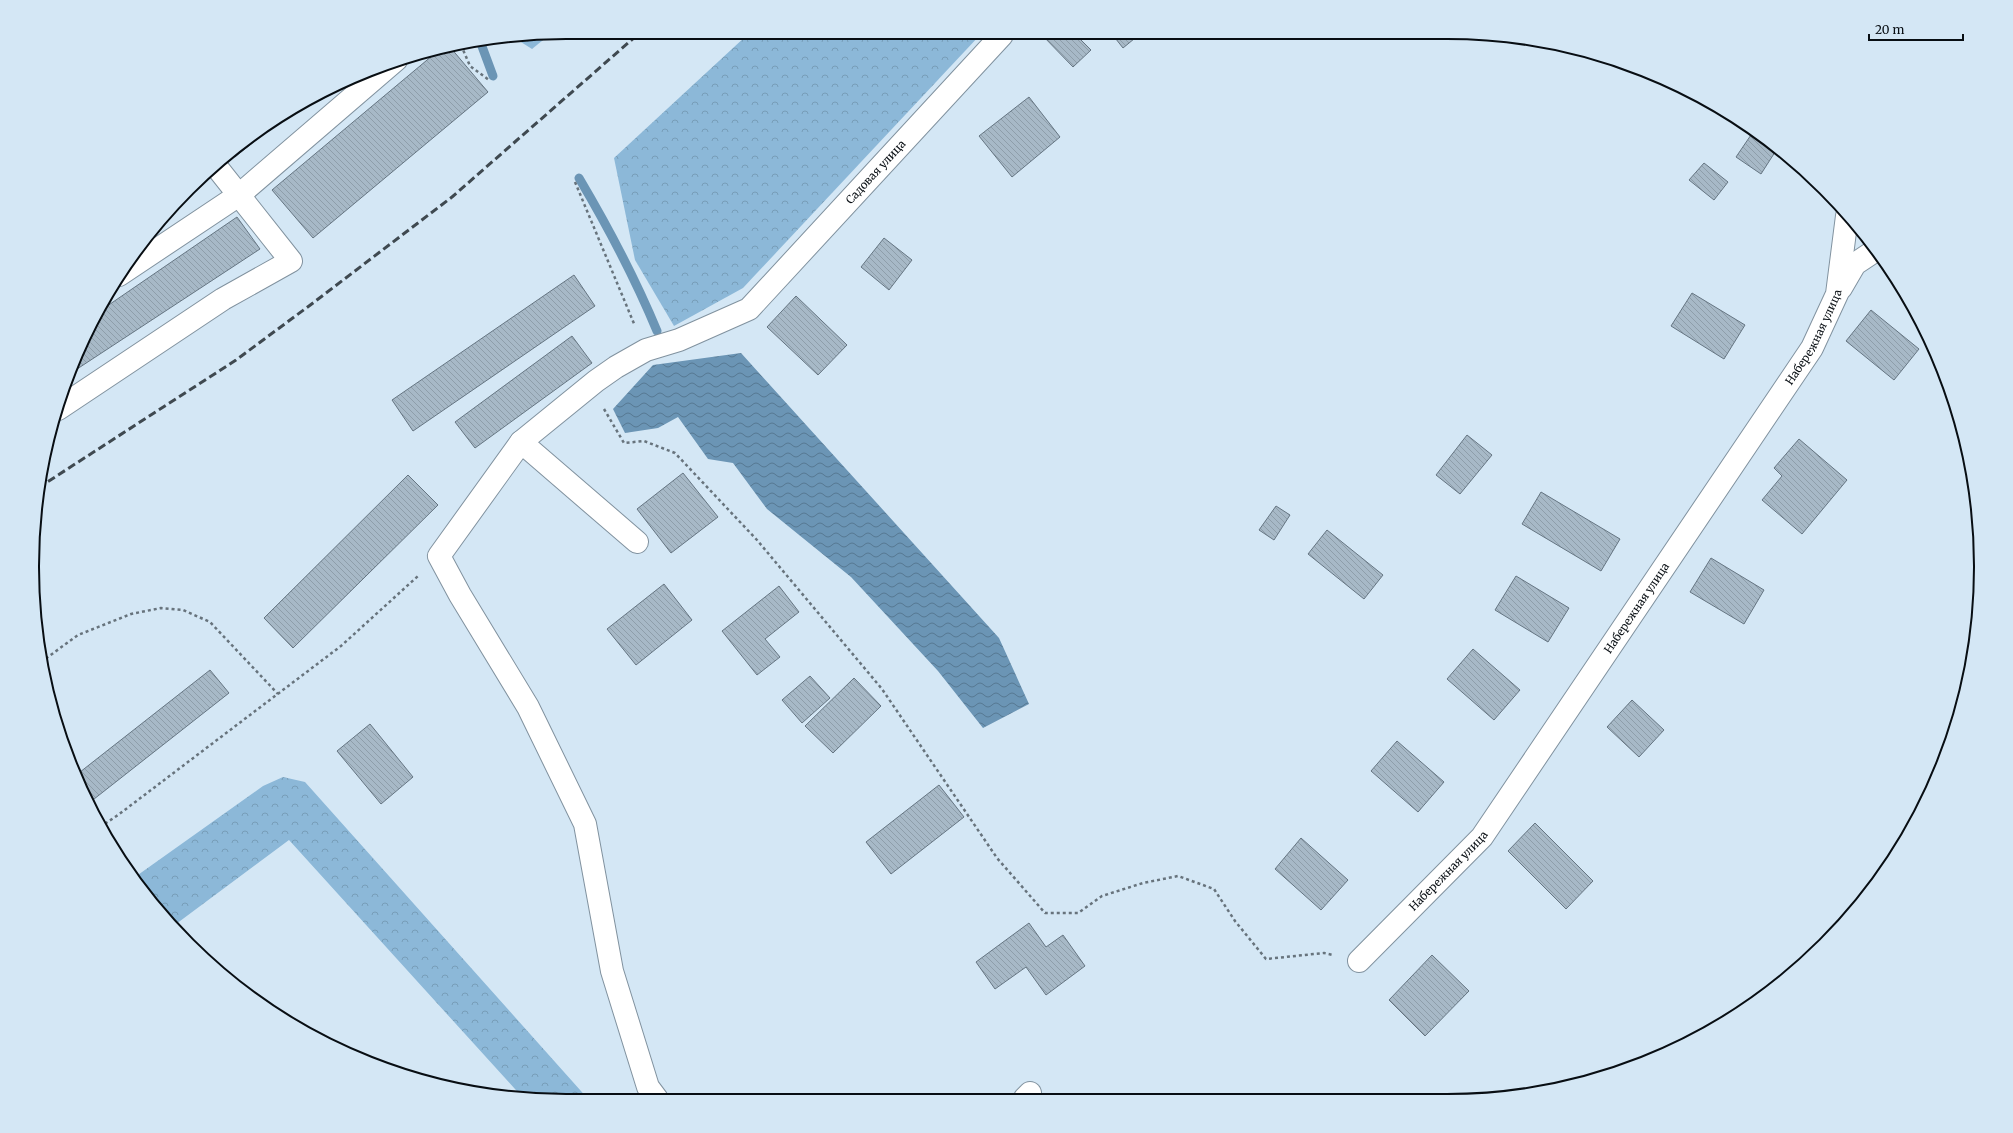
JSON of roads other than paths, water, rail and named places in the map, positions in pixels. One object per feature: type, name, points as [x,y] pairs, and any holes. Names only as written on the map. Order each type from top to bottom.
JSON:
[{"type":"street","name":"Садовая улица","points":[[521,442],[596,381],[616,367],[646,350],[679,340],[749,309],[998,39]]},
{"type":"street","points":[[135,264],[239,195],[381,73]]},
{"type":"street","points":[[65,403],[223,299],[291,261],[219,170]]},
{"type":"street","name":"Набережная улица","points":[[1359,961],[1482,836],[1812,348],[1837,294],[1846,223]]},
{"type":"street","points":[[1837,294],[1855,264],[1871,253]]},
{"type":"street","points":[[637,542],[521,442],[439,556],[460,595],[528,707],[585,824],[612,971],[648,1087],[653,1094]]},
{"type":"water","points":[[741,353],[999,638],[1029,704],[983,728],[938,671],[851,577],[767,509],[733,463],[708,459],[678,417],[658,428],[625,433],[613,409],[653,365]]},
{"type":"waterway","points":[[482,46],[493,76]]},
{"type":"waterway","points":[[579,178],[621,253],[657,331]]},
{"type":"railway","points":[[46,483],[236,360],[309,306],[452,197],[633,39]]}]
